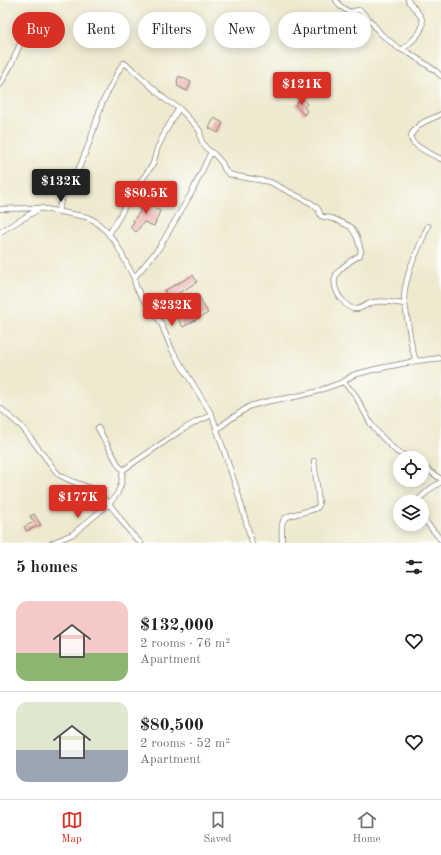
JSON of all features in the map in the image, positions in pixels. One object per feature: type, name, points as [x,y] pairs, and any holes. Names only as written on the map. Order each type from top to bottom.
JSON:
[{"type":"street","points":[[336,0],[340,6],[350,12],[358,10],[361,11],[367,16],[381,34],[398,48],[441,76]]},
{"type":"street","points":[[402,50],[418,34],[423,25],[421,17],[408,0]]},
{"type":"street","points":[[0,85],[18,48]]},
{"type":"street","points":[[58,211],[62,198],[80,166],[102,103],[120,68],[124,64],[131,68],[166,100],[179,108],[200,131],[202,142],[206,148],[215,155],[229,174],[270,182],[311,203],[318,209],[321,216],[334,219],[351,227],[357,237],[361,251],[360,255],[338,272],[335,278],[336,288],[341,299],[346,305],[357,309],[373,302],[380,301],[405,304]]},
{"type":"street","points":[[108,234],[121,214],[128,199],[149,170],[165,132],[179,108]]},
{"type":"street","points":[[441,114],[421,124],[414,131],[411,139],[419,147],[441,159]]},
{"type":"street","points":[[134,278],[159,248],[192,192],[211,152]]},
{"type":"street","points":[[0,232],[40,208]]},
{"type":"street","points":[[0,209],[40,208],[88,217],[95,221],[116,243],[134,278],[136,287],[141,296],[161,323],[172,350],[212,415],[237,490],[252,543]]},
{"type":"street","points":[[416,361],[412,348],[404,298],[407,279],[412,263],[428,226]]},
{"type":"street","points":[[216,430],[250,406],[315,392],[343,382],[352,375],[416,361],[441,358]]},
{"type":"street","points":[[343,382],[354,393],[371,424],[396,451]]},
{"type":"street","points":[[0,408],[22,427],[58,474],[65,479],[94,491],[109,504],[134,538],[141,543]]},
{"type":"street","points":[[52,543],[73,534],[109,504],[117,494],[121,485],[123,470],[180,431],[212,415]]},
{"type":"street","points":[[98,428],[119,466],[123,470]]},
{"type":"street","points":[[282,543],[282,527],[285,518],[293,514],[308,512],[318,507],[319,504],[314,461]]},
{"type":"street","points":[[423,495],[441,480],[429,471]]},
{"type":"street","points":[[429,525],[441,540]]},
{"type":"building","points":[[179,76],[191,82],[187,91],[177,86]]},
{"type":"building","points":[[302,98],[307,104],[304,107],[307,111],[304,115],[295,105]]},
{"type":"building","points":[[214,118],[223,123],[218,133],[209,128]]},
{"type":"building","points":[[145,199],[154,203],[151,207],[160,211],[154,226],[144,222],[136,232],[130,227],[141,210],[139,209],[141,206],[139,205],[141,201],[143,202]]},
{"type":"building","points":[[193,275],[197,282],[169,299],[164,291]]},
{"type":"building","points":[[198,295],[208,313],[183,327],[173,310]]},
{"type":"building","points":[[34,514],[41,525],[26,531],[24,527],[34,522],[30,516]]}]
